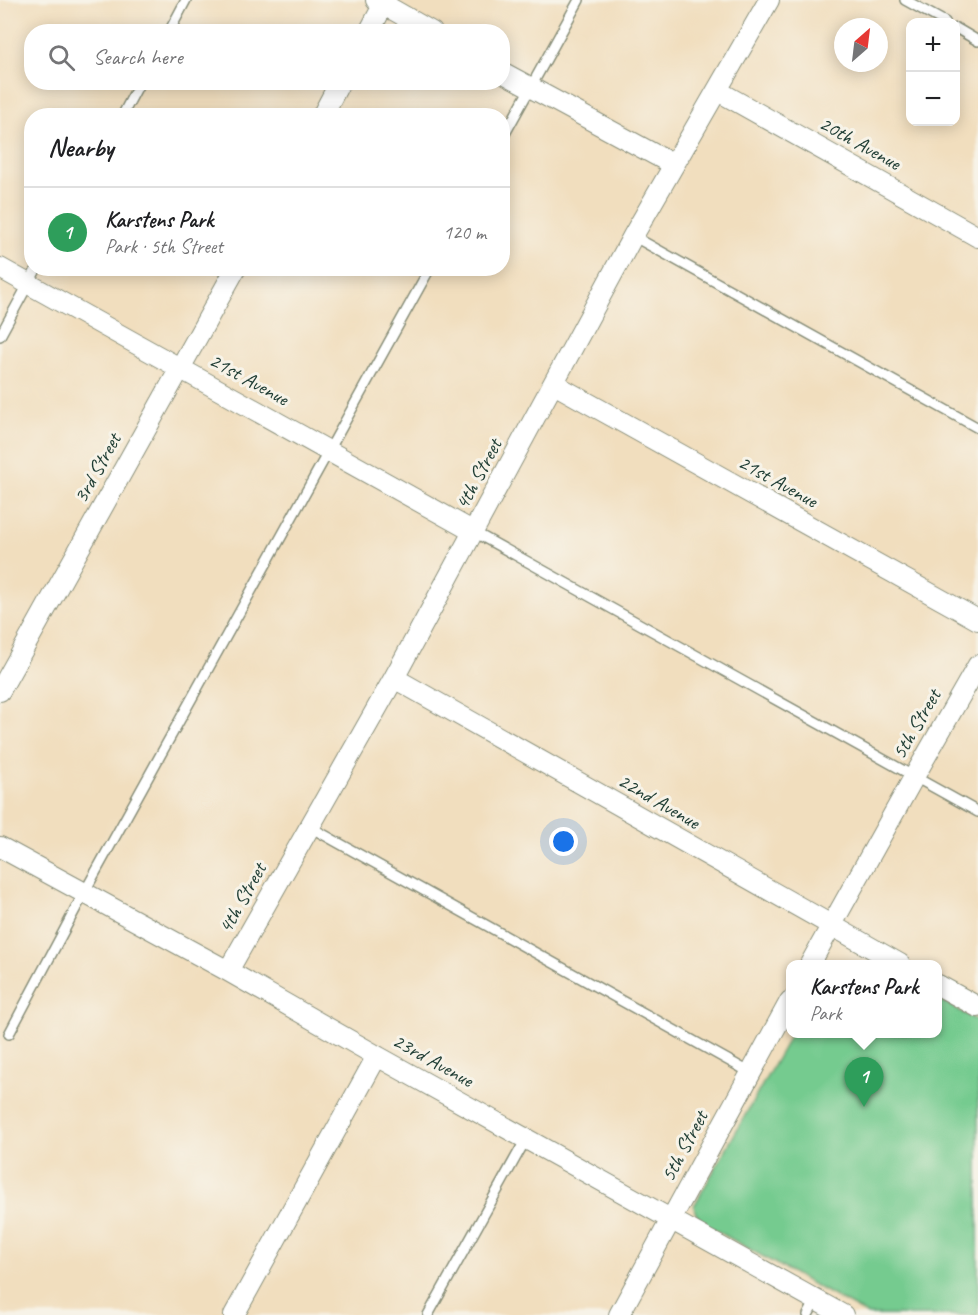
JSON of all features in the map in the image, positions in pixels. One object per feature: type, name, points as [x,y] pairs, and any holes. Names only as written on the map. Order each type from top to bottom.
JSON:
[{"type":"street","name":"4th Street","points":[[228,971],[394,678],[633,237],[769,0]]},
{"type":"street","points":[[372,24],[382,1],[419,24]]},
{"type":"street","points":[[510,76],[674,165]]},
{"type":"street","points":[[326,108],[336,90]]},
{"type":"street","name":"20th Avenue","points":[[718,91],[978,237]]},
{"type":"street","name":"21st Avenue","points":[[0,268],[24,274]]},
{"type":"street","name":"21st Avenue","points":[[33,276],[180,369],[474,532]]},
{"type":"street","name":"3rd Street","points":[[0,691],[232,276]]},
{"type":"street","name":"21st Avenue","points":[[554,384],[978,620]]},
{"type":"street","name":"5th Street","points":[[812,960],[978,665]]},
{"type":"street","name":"22nd Avenue","points":[[394,678],[893,960]]},
{"type":"street","name":"23rd Avenue","points":[[0,847],[228,971],[671,1220],[812,1308],[843,1315]]},
{"type":"street","points":[[942,987],[978,1007]]},
{"type":"street","name":"5th Street","points":[[619,1315],[786,1007]]},
{"type":"street","points":[[234,1315],[377,1056]]},
{"type":"lane","points":[[173,24],[186,0]]},
{"type":"lane","points":[[510,125],[579,0]]},
{"type":"lane","points":[[905,0],[938,18]]},
{"type":"lane","points":[[960,30],[978,41]]},
{"type":"lane","points":[[126,108],[136,90]]},
{"type":"lane","points":[[633,237],[978,428]]},
{"type":"lane","points":[[0,336],[33,276]]},
{"type":"lane","points":[[9,1034],[84,893],[426,276]]},
{"type":"lane","points":[[474,532],[978,812]]},
{"type":"lane","points":[[310,826],[751,1073]]},
{"type":"lane","points":[[428,1315],[526,1139]]},
{"type":"green space","points":[[942,1001],[978,1021],[978,1315],[868,1315],[708,1226],[698,1218],[694,1206],[789,1038],[942,1038]]},
{"type":"place","name":"Karstens Park","points":[[864,1107]]}]
